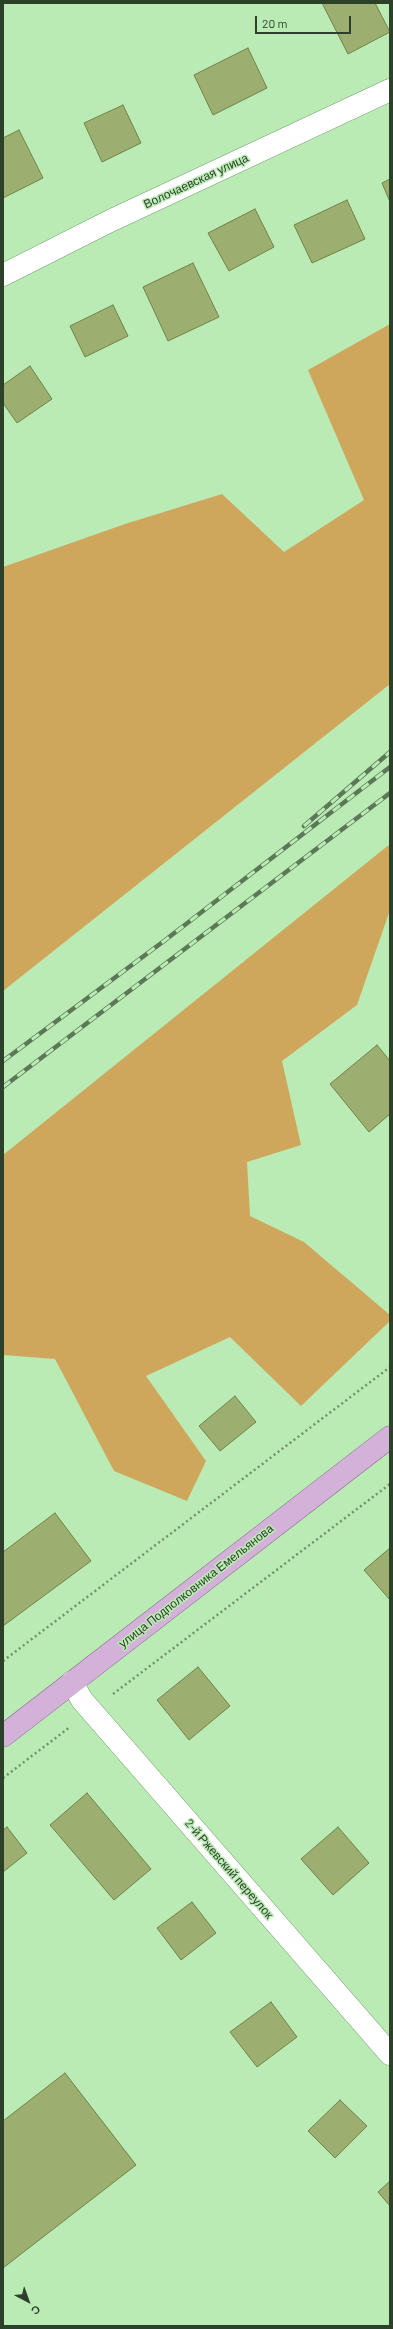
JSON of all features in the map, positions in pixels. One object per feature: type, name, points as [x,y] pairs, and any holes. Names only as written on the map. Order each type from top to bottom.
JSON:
[{"type":"main road","name":"улица Подполковника Емельянова","points":[[3,1736],[390,1437]]},
{"type":"street","name":"Волочаевская улица","points":[[3,275],[117,218],[390,90]]},
{"type":"street","name":"2-й Ржевский переулок","points":[[72,1682],[82,1700],[390,2054]]},
{"type":"path","points":[[3,1661],[390,1367]]},
{"type":"path","points":[[3,1778],[390,1484]]},
{"type":"shaded area","points":[[390,324],[390,684],[3,991],[3,567],[125,524],[222,494],[284,552],[364,500],[308,370]]},
{"type":"shaded area","points":[[390,844],[390,910],[357,1005],[282,1061],[301,1145],[247,1162],[250,1216],[304,1242],[390,1315],[390,1321],[301,1406],[230,1337],[146,1376],[206,1461],[187,1501],[114,1471],[55,1359],[3,1355],[3,1155]]},
{"type":"building","points":[[322,3],[375,3],[390,32],[348,54]]},
{"type":"building","points":[[248,48],[267,88],[213,115],[194,75]]},
{"type":"building","points":[[123,105],[141,143],[102,162],[84,123]]},
{"type":"building","points":[[19,130],[43,178],[3,198],[3,138]]},
{"type":"building","points":[[390,179],[390,202],[382,183]]},
{"type":"building","points":[[347,200],[365,239],[312,263],[294,225]]},
{"type":"building","points":[[255,209],[274,247],[229,271],[208,233]]},
{"type":"building","points":[[193,263],[219,317],[168,341],[143,287]]},
{"type":"building","points":[[113,305],[128,336],[85,357],[70,326]]},
{"type":"building","points":[[30,366],[52,399],[17,423],[3,403],[3,385]]},
{"type":"building","points":[[377,1045],[390,1061],[390,1114],[369,1132],[330,1084]]},
{"type":"building","points":[[235,1396],[256,1422],[220,1451],[199,1426]]},
{"type":"building","points":[[55,1513],[91,1561],[3,1626],[3,1552]]},
{"type":"building","points":[[390,1548],[390,1600],[364,1570]]},
{"type":"building","points":[[198,1667],[230,1706],[189,1740],[157,1700]]},
{"type":"building","points":[[87,1793],[151,1869],[114,1900],[50,1825]]},
{"type":"building","points":[[7,1827],[27,1853],[3,1872],[3,1830]]},
{"type":"building","points":[[338,1827],[369,1863],[333,1895],[301,1859]]},
{"type":"building","points":[[192,1902],[216,1933],[181,1960],[157,1928]]},
{"type":"building","points":[[271,2002],[297,2037],[257,2067],[230,2032]]},
{"type":"building","points":[[65,2073],[136,2165],[3,2268],[3,2121]]},
{"type":"building","points":[[340,2100],[367,2126],[335,2158],[308,2131]]},
{"type":"building","points":[[390,2181],[390,2206],[378,2192]]},
{"type":"railway","points":[[304,826],[390,752]]},
{"type":"railway","points":[[3,1061],[164,941],[390,767]]},
{"type":"railway","points":[[3,1087],[390,793]]}]
